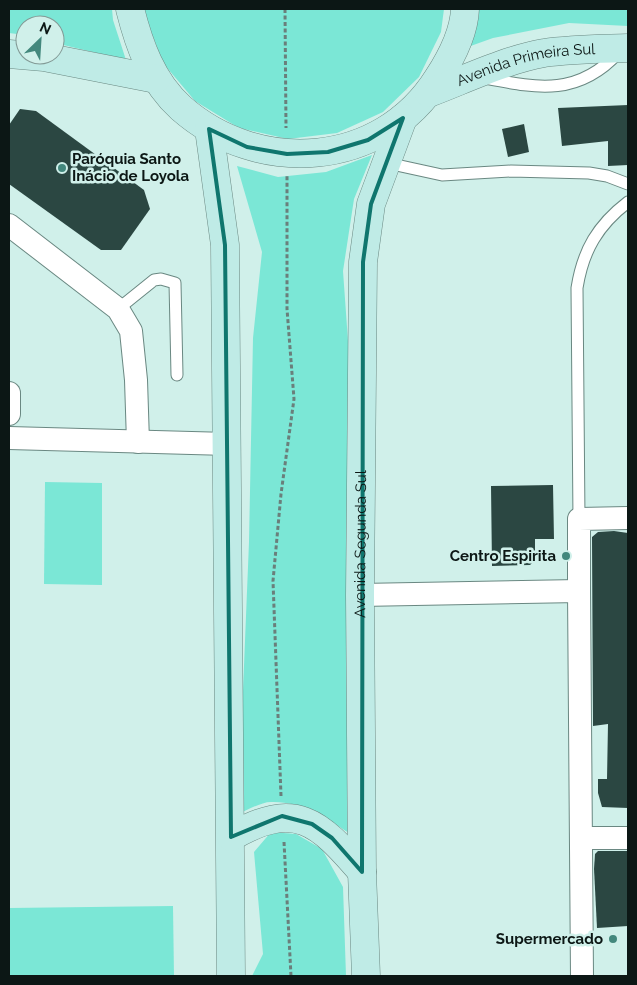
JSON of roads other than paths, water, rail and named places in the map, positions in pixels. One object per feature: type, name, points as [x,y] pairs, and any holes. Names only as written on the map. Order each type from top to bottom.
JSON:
[{"type":"main road","points":[[130,9],[138,43],[156,79],[180,107],[209,129],[246,147],[287,154],[328,152],[360,142],[403,118],[429,93],[452,56],[465,9]]},
{"type":"main road","name":"Avenida Primeira Sul","points":[[429,93],[543,54],[572,50],[625,48]]},
{"type":"main road","points":[[9,54],[44,58],[156,79]]},
{"type":"main road","name":"Avenida Segunda Sul","points":[[366,976],[362,872],[360,595],[362,262],[372,204],[403,118]]},
{"type":"main road","points":[[209,129],[225,245],[231,976]]},
{"type":"main road","points":[[231,837],[249,826],[282,816],[312,824],[332,838],[362,872]]},
{"type":"street","points":[[9,225],[118,309],[131,331],[136,380],[138,442]]},
{"type":"street","points":[[9,393],[9,414]]},
{"type":"street","points":[[9,438],[228,444]]},
{"type":"street","points":[[582,976],[579,519],[628,518]]},
{"type":"street","points":[[360,595],[579,591]]},
{"type":"street","points":[[582,838],[628,838]]},
{"type":"lane","points":[[387,163],[442,175],[511,171],[589,173],[607,176],[628,184]]},
{"type":"lane","points":[[579,519],[577,288],[580,268],[588,245],[600,227],[628,202]]},
{"type":"lane","points":[[118,309],[154,280],[161,279],[175,283],[177,375]]},
{"type":"place","name":"Paróquia Santo Inácio de Loyola","points":[[62,168]]},
{"type":"place","name":"Centro Espirita","points":[[566,556]]},
{"type":"place","name":"Supermercado","points":[[613,939]]}]
